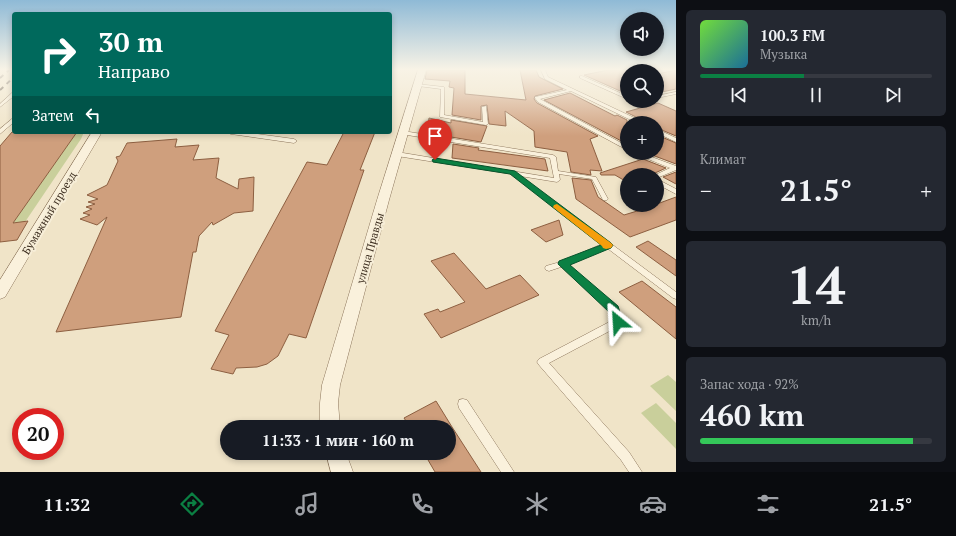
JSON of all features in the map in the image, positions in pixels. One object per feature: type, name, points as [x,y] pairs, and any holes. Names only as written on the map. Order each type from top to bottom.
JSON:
[{"type":"street","name":"улица Правды","points":[[330,420],[329,403],[332,385],[403,133],[416,92]]},
{"type":"street","name":"Бумажный проезд","points":[[0,293],[96,134]]},
{"type":"street","points":[[338,460],[342,472]]},
{"type":"lane","points":[[443,92],[442,116],[486,124],[484,107]]},
{"type":"lane","points":[[563,92],[538,98],[540,101],[620,144]]},
{"type":"lane","points":[[576,92],[626,116]]},
{"type":"lane","points":[[664,96],[676,93]]},
{"type":"lane","points":[[0,106],[12,96]]},
{"type":"lane","points":[[0,132],[12,122]]},
{"type":"lane","points":[[397,154],[557,180],[553,157],[403,133]]},
{"type":"lane","points":[[245,134],[294,141]]},
{"type":"lane","points":[[664,134],[676,140]]},
{"type":"lane","points":[[655,160],[676,168]]},
{"type":"lane","points":[[664,173],[676,168]]},
{"type":"lane","points":[[512,172],[676,296]]},
{"type":"lane","points":[[555,172],[594,178],[605,198]]},
{"type":"lane","points":[[666,186],[676,192]]},
{"type":"lane","points":[[549,268],[608,245]]},
{"type":"lane","points":[[562,264],[614,309],[618,322],[542,362],[625,456],[636,472]]},
{"type":"lane","points":[[462,404],[508,472]]},
{"type":"green space","points":[[76,134],[83,134],[25,222],[13,223]]},
{"type":"green space","points":[[668,375],[676,382],[676,411],[650,386]]},
{"type":"green space","points":[[656,403],[676,423],[676,449],[641,413]]},
{"type":"building","points":[[454,92],[465,92],[465,94],[526,100],[524,92],[551,92],[535,96],[534,99],[537,103],[598,136],[590,139],[602,171],[590,170],[591,175],[571,172],[567,152],[535,147],[534,131],[505,111],[506,126],[489,124],[487,105],[481,106],[481,120],[452,115]]},
{"type":"building","points":[[570,93],[615,116],[620,116],[620,140],[544,100]]},
{"type":"building","points":[[664,106],[676,111],[676,136],[664,131],[664,116],[634,116],[626,112],[640,108],[664,108]]},
{"type":"building","points":[[429,118],[451,123],[451,120],[487,126],[481,142],[427,133]]},
{"type":"building","points":[[12,132],[12,134],[76,134],[13,223],[28,221],[17,240],[0,242],[0,146]]},
{"type":"building","points":[[343,134],[374,134],[360,170],[364,170],[306,338],[289,334],[278,356],[267,364],[257,367],[236,368],[233,374],[211,369],[229,335],[215,331],[307,162],[327,165]]},
{"type":"building","points":[[664,138],[676,143],[676,164],[664,160]]},
{"type":"building","points":[[177,139],[175,147],[199,145],[193,160],[219,158],[216,178],[238,189],[239,179],[254,177],[253,211],[234,213],[213,225],[212,222],[199,236],[196,252],[193,252],[181,317],[56,332],[107,217],[97,225],[80,219],[90,215],[83,213],[92,209],[86,207],[95,204],[88,202],[98,199],[87,195],[107,185],[118,161],[116,157],[120,156],[127,143]]},
{"type":"building","points":[[453,144],[479,148],[478,150],[545,159],[548,171],[452,158]]},
{"type":"building","points":[[640,160],[646,160],[666,168],[620,168],[620,178],[615,175],[601,175],[600,173]]},
{"type":"building","points":[[676,172],[676,184],[664,178]]},
{"type":"building","points":[[572,178],[591,180],[598,197],[624,215],[634,212],[664,212],[664,201],[676,197],[676,220],[630,237],[576,199]]},
{"type":"building","points":[[559,220],[563,235],[546,242],[531,230]]},
{"type":"building","points":[[648,241],[676,260],[676,276],[636,247]]},
{"type":"building","points":[[454,253],[486,289],[520,275],[539,295],[441,338],[424,314],[438,309],[440,312],[465,302],[431,261]]},
{"type":"building","points":[[642,281],[676,307],[676,339],[619,292]]},
{"type":"building","points":[[436,401],[448,420],[405,420],[404,418]]},
{"type":"building","points":[[456,433],[481,472],[435,472],[428,460],[456,460]]},
{"type":"slow traffic","points":[[557,207],[608,245],[606,246]]},
{"type":"route","points":[[435,160],[512,172],[608,245],[562,264],[614,309],[618,322]]}]
